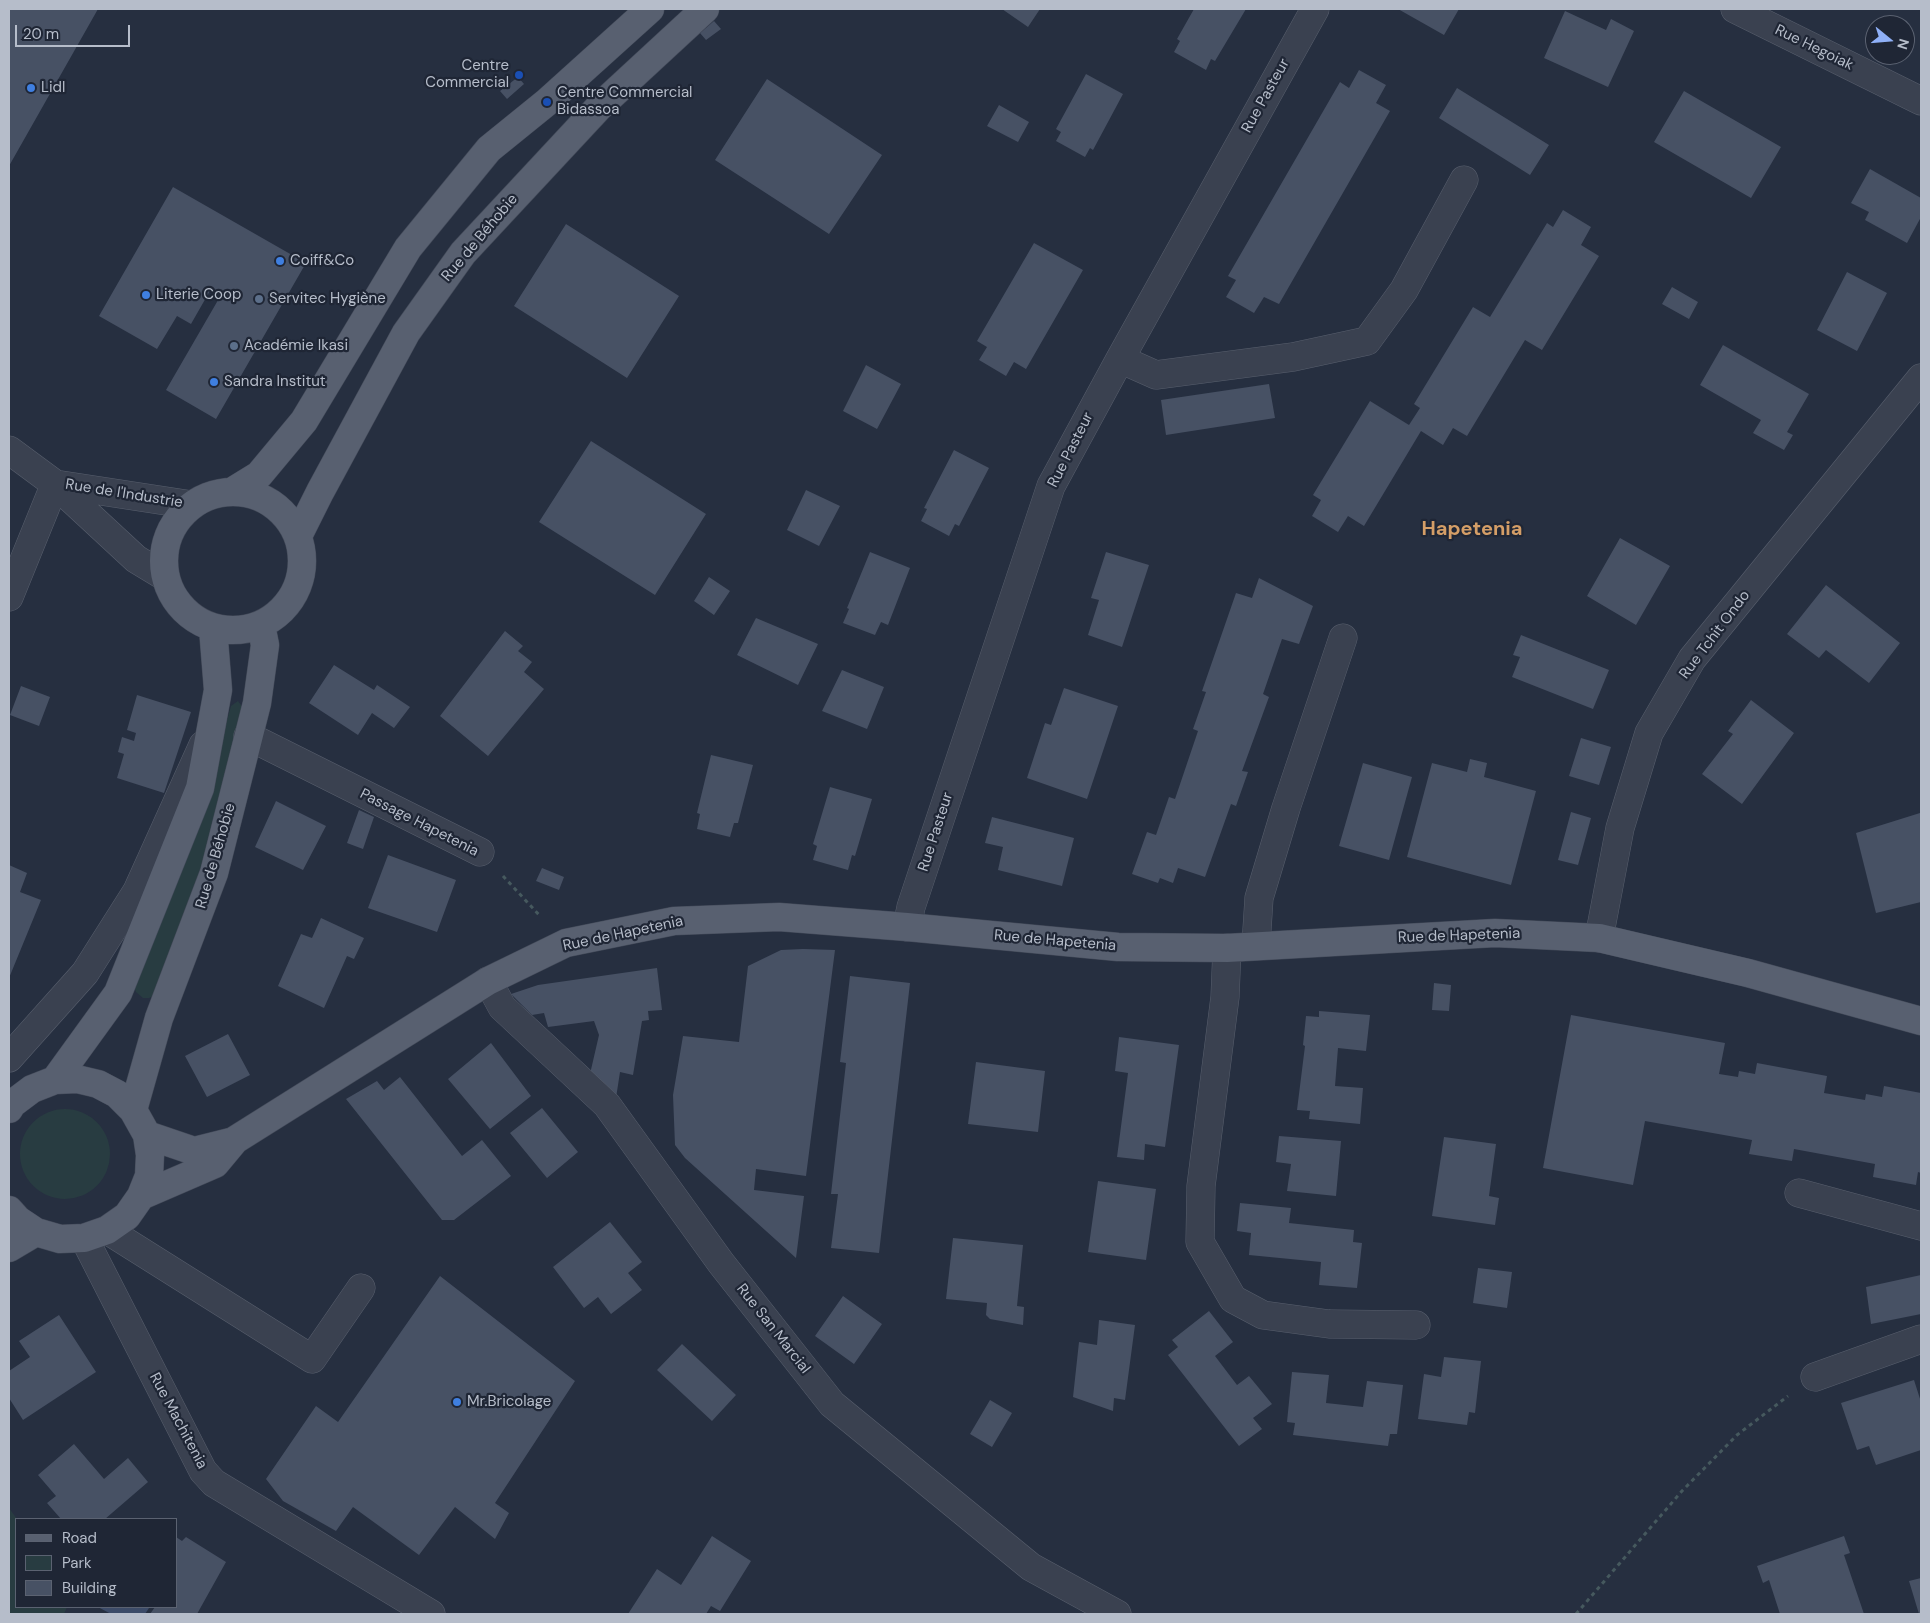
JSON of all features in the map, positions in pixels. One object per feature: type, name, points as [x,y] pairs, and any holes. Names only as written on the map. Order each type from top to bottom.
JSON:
[{"type":"main road","points":[[233,491],[259,475],[304,421],[408,248],[489,148],[547,102],[650,9]]},
{"type":"main road","name":"Rue de Béhobie","points":[[298,536],[406,333],[463,253],[599,107],[705,9]]},
{"type":"main road","points":[[233,491],[254,494],[272,504],[288,518],[298,536],[303,557],[301,578],[293,598],[279,614],[261,625],[237,630],[213,628],[198,621],[184,610],[174,597],[164,576],[165,547],[171,531],[180,516],[192,505],[211,495],[233,491]]},
{"type":"main road","name":"Rue de Béhobie","points":[[133,1110],[160,1018],[214,873],[257,703],[265,644],[261,625]]},
{"type":"main road","points":[[55,1080],[118,993],[200,788],[218,690],[213,628]]},
{"type":"main road","name":"Rue de Hapetenia","points":[[147,1135],[194,1151],[235,1140],[488,981],[566,943],[674,921],[779,917],[1118,947],[1227,948],[1495,932],[1599,938],[1748,973],[1921,1021]]},
{"type":"main road","points":[[9,1109],[12,1104],[32,1089],[55,1080],[77,1079],[98,1084],[117,1094],[133,1110],[147,1135],[150,1156],[148,1176],[141,1196],[127,1216],[96,1234],[60,1239],[36,1232],[18,1220],[9,1210]]},
{"type":"main road","name":"Rue de Hapetenia","points":[[141,1196],[215,1164],[235,1140]]},
{"type":"main road","points":[[9,1248],[36,1232]]},
{"type":"street","name":"Rue Pasteur","points":[[907,927],[911,907],[1051,486],[1120,358],[1315,9]]},
{"type":"street","name":"Rue Hegoiak","points":[[1735,9],[1921,100]]},
{"type":"street","points":[[1120,358],[1156,375],[1292,358],[1367,341],[1404,290],[1464,180]]},
{"type":"street","name":"Rue Tchit Ondo","points":[[1599,938],[1620,828],[1649,733],[1692,659],[1921,378]]},
{"type":"street","name":"Rue de l'Industrie","points":[[9,450],[55,484],[136,559],[164,576]]},
{"type":"street","points":[[9,597],[55,484]]},
{"type":"street","name":"Rue de l'Industrie","points":[[55,484],[192,505]]},
{"type":"street","points":[[1256,945],[1259,898],[1286,808],[1343,638]]},
{"type":"street","points":[[9,1058],[85,973],[137,891],[209,733]]},
{"type":"street","name":"Passage Hapetenia","points":[[248,736],[480,852]]},
{"type":"street","points":[[1227,948],[1225,997],[1201,1186],[1200,1242],[1233,1299],[1262,1315],[1329,1324],[1416,1325]]},
{"type":"street","name":"Rue San Marcial","points":[[488,981],[502,1007],[607,1105],[721,1263],[832,1404],[1030,1567],[1117,1614]]},
{"type":"street","points":[[1799,1193],[1921,1226]]},
{"type":"street","points":[[96,1234],[312,1359],[361,1288]]},
{"type":"street","name":"Rue Machitenia","points":[[96,1234],[202,1471],[214,1484],[431,1614]]},
{"type":"street","points":[[1815,1377],[1921,1339]]},
{"type":"path","name":"Passage Hapetenia","points":[[480,852],[541,916],[553,949]]},
{"type":"path","points":[[1576,1614],[1682,1491],[1736,1436],[1782,1399],[1815,1377]]},
{"type":"green space","points":[[238,701],[243,708],[206,855],[155,995],[143,998],[136,992],[133,985],[207,791],[231,706]]},
{"type":"green space","points":[[65,1109],[82,1113],[97,1122],[106,1137],[110,1154],[106,1171],[97,1186],[82,1195],[65,1199],[48,1195],[33,1186],[24,1171],[20,1154],[24,1137],[33,1122],[48,1113]]},
{"type":"green space","points":[[9,1508],[16,1518],[15,1608],[67,1608],[64,1614],[9,1614]]},
{"type":"water","points":[[100,1608],[149,1608],[145,1614],[111,1614]]},
{"type":"building","name":"Lidl","points":[[9,9],[98,9],[9,166]]},
{"type":"building","points":[[1002,9],[1040,9],[1028,27]]},
{"type":"building","points":[[1194,9],[1246,9],[1215,61],[1211,59],[1206,70],[1174,52],[1180,41],[1177,39]]},
{"type":"building","points":[[1398,9],[1459,9],[1444,35]]},
{"type":"building","points":[[1565,11],[1606,30],[1611,19],[1634,31],[1608,87],[1544,58]]},
{"type":"building","points":[[714,21],[721,29],[706,40],[700,33]]},
{"type":"building","points":[[1359,70],[1386,85],[1376,103],[1390,111],[1279,304],[1264,297],[1254,313],[1226,297],[1236,280],[1228,276],[1340,82],[1349,88]]},
{"type":"building","points":[[1086,74],[1123,94],[1093,150],[1090,148],[1085,157],[1056,141],[1061,132],[1056,129]]},
{"type":"building","points":[[518,77],[524,84],[507,99],[500,91]]},
{"type":"building","points":[[767,79],[882,155],[829,234],[715,160]]},
{"type":"building","points":[[1457,88],[1549,145],[1530,175],[1439,118]]},
{"type":"building","points":[[1684,91],[1781,147],[1751,198],[1654,142]]},
{"type":"building","points":[[999,105],[1029,122],[1018,142],[987,126]]},
{"type":"building","points":[[1870,169],[1921,198],[1921,217],[1907,243],[1865,220],[1869,212],[1851,203]]},
{"type":"building","points":[[173,187],[306,263],[216,419],[166,390],[221,295],[211,289],[191,324],[177,316],[157,349],[99,316]]},
{"type":"building","points":[[1563,210],[1591,227],[1581,245],[1599,256],[1542,350],[1525,340],[1467,436],[1453,428],[1443,445],[1421,431],[1364,526],[1348,516],[1338,532],[1312,516],[1321,500],[1313,495],[1370,401],[1409,425],[1420,408],[1414,404],[1473,307],[1490,317],[1547,223],[1553,227]]},
{"type":"building","points":[[566,224],[679,296],[627,378],[514,306]]},
{"type":"building","points":[[1034,243],[1083,270],[1026,369],[1014,362],[1006,376],[979,360],[987,347],[977,341]]},
{"type":"building","points":[[1847,272],[1887,293],[1857,351],[1817,330]]},
{"type":"building","points":[[1672,287],[1698,302],[1689,319],[1662,304]]},
{"type":"building","points":[[1723,345],[1809,394],[1787,432],[1793,435],[1784,450],[1753,433],[1761,420],[1700,385]]},
{"type":"building","points":[[866,365],[901,384],[877,429],[843,411]]},
{"type":"building","points":[[1269,384],[1275,418],[1166,435],[1161,400]]},
{"type":"building","points":[[591,441],[706,514],[655,595],[539,522]]},
{"type":"building","points":[[954,450],[989,468],[959,526],[955,524],[949,536],[921,521],[927,509],[924,508]]},
{"type":"building","points":[[806,490],[840,506],[819,546],[787,530]]},
{"type":"building","points":[[1620,538],[1670,566],[1636,625],[1587,596]]},
{"type":"building","points":[[870,552],[910,568],[888,625],[881,622],[875,635],[843,623],[849,609],[847,608]]},
{"type":"building","points":[[1106,552],[1149,565],[1122,647],[1088,635],[1099,600],[1091,598]]},
{"type":"building","points":[[709,577],[730,591],[714,615],[694,601]]},
{"type":"building","points":[[1259,578],[1313,606],[1299,644],[1282,639],[1263,694],[1269,697],[1242,771],[1248,772],[1236,806],[1231,804],[1205,877],[1178,868],[1173,883],[1160,878],[1158,883],[1132,874],[1147,832],[1156,835],[1169,797],[1175,799],[1198,731],[1193,729],[1206,692],[1202,691],[1236,593],[1252,598]]},
{"type":"building","points":[[1826,585],[1900,643],[1869,683],[1826,650],[1819,658],[1787,634]]},
{"type":"building","points":[[756,618],[818,644],[798,685],[737,655]]},
{"type":"building","points":[[505,631],[523,646],[518,651],[532,662],[524,672],[544,689],[488,756],[440,716]]},
{"type":"building","points":[[1521,635],[1609,670],[1593,709],[1512,677],[1520,657],[1513,655]]},
{"type":"building","points":[[334,665],[374,690],[377,685],[410,707],[394,728],[372,713],[358,735],[309,703]]},
{"type":"building","points":[[842,670],[884,687],[867,729],[822,711]]},
{"type":"building","points":[[21,686],[50,697],[39,726],[10,715]]},
{"type":"building","points":[[1064,688],[1118,706],[1087,799],[1027,778],[1045,723],[1051,725]]},
{"type":"building","points":[[137,695],[191,712],[164,793],[117,778],[124,754],[118,752],[122,737],[134,741],[136,733],[127,730]]},
{"type":"building","points":[[1751,700],[1794,733],[1742,804],[1702,774],[1733,734],[1728,731]]},
{"type":"building","points":[[1581,738],[1611,747],[1599,785],[1569,776]]},
{"type":"building","points":[[711,755],[753,765],[738,823],[734,823],[730,837],[697,829],[700,814],[697,813]]},
{"type":"building","points":[[1470,759],[1487,763],[1484,777],[1536,791],[1511,885],[1407,857],[1432,763],[1467,772]]},
{"type":"building","points":[[1363,763],[1412,777],[1389,860],[1339,846]]},
{"type":"building","points":[[830,787],[872,799],[855,856],[852,855],[848,870],[813,860],[817,846],[813,844]]},
{"type":"building","points":[[276,801],[326,826],[303,870],[255,847]]},
{"type":"building","points":[[359,810],[374,817],[363,849],[347,843]]},
{"type":"building","points":[[1571,812],[1591,818],[1578,865],[1558,860]]},
{"type":"building","points":[[1920,813],[1921,902],[1876,913],[1856,833]]},
{"type":"building","points":[[992,817],[1074,838],[1062,886],[998,870],[1003,847],[985,843]]},
{"type":"building","points":[[388,855],[456,880],[437,932],[368,908]]},
{"type":"building","points":[[9,865],[27,873],[20,892],[41,900],[9,978]]},
{"type":"building","points":[[542,868],[564,877],[559,890],[536,881]]},
{"type":"building","points":[[321,918],[364,938],[354,959],[347,956],[324,1008],[278,986],[301,934],[312,938]]},
{"type":"building","points":[[781,950],[835,950],[806,1176],[756,1169],[754,1190],[804,1196],[796,1258],[685,1158],[675,1145],[673,1095],[683,1036],[739,1042],[748,966]]},
{"type":"building","points":[[657,968],[662,1010],[648,1011],[649,1020],[642,1021],[633,1075],[620,1072],[616,1098],[590,1074],[599,1035],[594,1021],[548,1027],[544,1013],[532,1015],[511,994],[538,985]]},
{"type":"building","points":[[850,976],[910,983],[879,1253],[831,1248],[838,1194],[831,1194],[846,1063],[840,1062]]},
{"type":"building","points":[[1434,983],[1451,985],[1449,1011],[1432,1010]]},
{"type":"building","points":[[1319,1011],[1370,1015],[1366,1051],[1338,1048],[1335,1086],[1363,1088],[1360,1124],[1309,1119],[1310,1111],[1297,1110],[1305,1046],[1303,1045],[1306,1016],[1319,1017]]},
{"type":"building","points":[[1571,1015],[1725,1043],[1719,1074],[1738,1077],[1739,1071],[1755,1074],[1757,1063],[1827,1076],[1824,1093],[1865,1100],[1866,1094],[1882,1097],[1884,1086],[1921,1093],[1921,1173],[1918,1172],[1916,1185],[1873,1177],[1875,1164],[1794,1149],[1792,1161],[1749,1154],[1752,1140],[1645,1121],[1633,1185],[1543,1168]]},
{"type":"building","points":[[228,1034],[250,1075],[207,1097],[185,1056]]},
{"type":"building","points":[[1119,1037],[1179,1045],[1165,1147],[1145,1144],[1144,1160],[1117,1157],[1128,1073],[1115,1071]]},
{"type":"building","points":[[491,1043],[531,1096],[490,1129],[448,1079]]},
{"type":"building","points":[[976,1062],[1045,1071],[1038,1132],[968,1124]]},
{"type":"building","points":[[400,1077],[462,1156],[482,1140],[511,1176],[454,1220],[442,1220],[346,1099],[377,1081],[384,1090]]},
{"type":"building","points":[[542,1108],[578,1152],[547,1178],[510,1133]]},
{"type":"building","points":[[1279,1136],[1341,1141],[1336,1196],[1287,1191],[1291,1164],[1276,1162]]},
{"type":"building","points":[[1444,1137],[1496,1144],[1489,1196],[1499,1198],[1495,1225],[1432,1216]]},
{"type":"building","points":[[1098,1181],[1156,1189],[1146,1260],[1088,1252]]},
{"type":"building","points":[[1240,1203],[1291,1208],[1289,1223],[1354,1230],[1353,1242],[1362,1243],[1357,1288],[1319,1285],[1321,1262],[1249,1255],[1251,1233],[1237,1231]]},
{"type":"building","points":[[610,1222],[642,1262],[628,1273],[642,1290],[611,1314],[598,1297],[584,1308],[553,1267]]},
{"type":"building","points":[[953,1238],[1023,1245],[1017,1306],[1024,1307],[1023,1325],[990,1319],[986,1315],[987,1303],[946,1299]]},
{"type":"building","points":[[1478,1268],[1512,1272],[1507,1308],[1473,1303]]},
{"type":"building","points":[[1921,1275],[1921,1314],[1871,1324],[1866,1287]]},
{"type":"building","name":"Mr.Bricolage","points":[[440,1276],[575,1381],[495,1503],[509,1513],[495,1539],[455,1507],[419,1555],[353,1507],[336,1531],[283,1501],[266,1479],[316,1406],[338,1422]]},
{"type":"building","points":[[843,1296],[882,1324],[854,1364],[815,1336]]},
{"type":"building","points":[[1209,1311],[1233,1342],[1215,1356],[1237,1385],[1249,1376],[1272,1404],[1253,1418],[1262,1429],[1239,1446],[1168,1355],[1178,1347],[1172,1340]]},
{"type":"building","points":[[59,1315],[96,1372],[23,1420],[9,1398],[9,1371],[30,1357],[19,1341]]},
{"type":"building","points":[[1099,1320],[1135,1325],[1125,1400],[1114,1398],[1113,1411],[1073,1397],[1079,1342],[1097,1345]]},
{"type":"building","points":[[682,1344],[736,1395],[712,1421],[657,1370]]},
{"type":"building","points":[[1444,1357],[1481,1361],[1475,1413],[1469,1412],[1467,1425],[1418,1419],[1424,1374],[1441,1377]]},
{"type":"building","points":[[1292,1372],[1329,1375],[1326,1403],[1363,1407],[1367,1381],[1403,1385],[1397,1434],[1390,1434],[1388,1446],[1293,1435],[1295,1423],[1287,1422]]},
{"type":"building","points":[[1914,1380],[1921,1402],[1921,1450],[1876,1465],[1869,1446],[1857,1450],[1841,1403]]},
{"type":"building","points":[[990,1400],[1012,1413],[992,1447],[970,1434]]},
{"type":"building","points":[[74,1444],[104,1479],[128,1458],[148,1482],[106,1518],[60,1518],[47,1503],[56,1496],[38,1475]]},
{"type":"building","points":[[712,1536],[751,1561],[720,1611],[711,1606],[706,1614],[628,1614],[657,1569],[681,1585]]},
{"type":"building","points":[[1844,1536],[1850,1553],[1844,1555],[1864,1614],[1780,1614],[1769,1580],[1763,1583],[1757,1566]]},
{"type":"building","points":[[186,1537],[226,1562],[197,1614],[150,1614],[154,1608],[178,1608],[178,1538],[182,1541]]},
{"type":"building","points":[[1921,1578],[1921,1614],[1919,1614],[1909,1581]]},
{"type":"place","name":"Centre Commercial","points":[[519,75]]},
{"type":"place","name":"Lidl","points":[[31,88]]},
{"type":"place","name":"Centre Commercial Bidassoa","points":[[547,102]]},
{"type":"place","name":"Coiff&Co","points":[[280,261]]},
{"type":"place","name":"Literie Coop","points":[[146,295]]},
{"type":"place","name":"Servitec Hygiène","points":[[259,299]]},
{"type":"place","name":"Académie Ikasi","points":[[234,346]]},
{"type":"place","name":"Sandra Institut","points":[[214,382]]},
{"type":"place","name":"Mr.Bricolage","points":[[457,1402]]},
{"type":"district","name":"Hapetenia","points":[[1472,530]]}]
